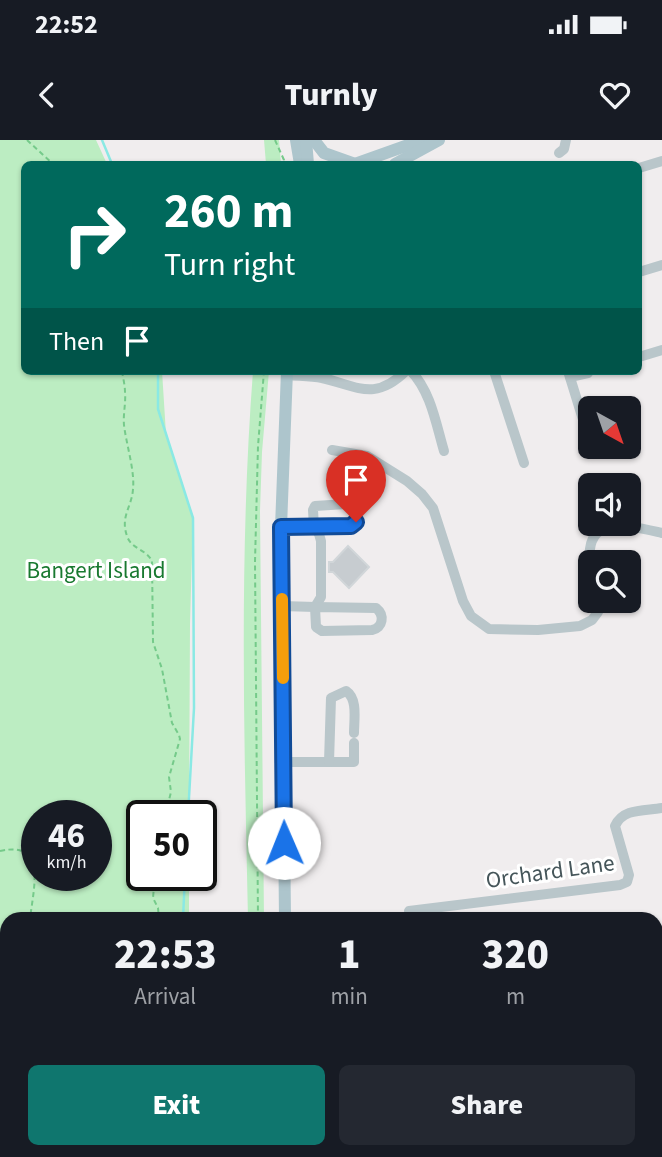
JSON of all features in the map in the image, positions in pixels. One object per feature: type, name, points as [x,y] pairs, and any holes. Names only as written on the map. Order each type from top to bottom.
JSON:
[{"type":"main road","points":[[288,161],[290,140]]},
{"type":"main road","points":[[296,140],[300,161]]},
{"type":"main road","points":[[306,140],[308,161]]},
{"type":"main road","points":[[314,140],[324,153],[347,161]]},
{"type":"main road","points":[[363,161],[422,140]]},
{"type":"main road","points":[[400,161],[439,140]]},
{"type":"main road","points":[[285,912],[281,527],[288,375]]},
{"type":"street","points":[[559,153],[564,149],[566,140]]},
{"type":"street","points":[[642,167],[661,164]]},
{"type":"street","points":[[642,271],[662,265]]},
{"type":"street","points":[[642,356],[662,350]]},
{"type":"street","points":[[304,375],[353,388],[372,389],[385,386],[403,375]]},
{"type":"street","points":[[413,375],[426,392],[444,451]]},
{"type":"street","points":[[495,375],[524,463]]},
{"type":"street","points":[[569,375],[578,403]]},
{"type":"street","points":[[332,450],[367,456],[407,481],[422,494],[433,508],[471,616],[489,629],[538,630],[580,626],[592,620],[597,613]]},
{"type":"street","points":[[589,550],[594,535],[604,527],[617,525],[662,533]]},
{"type":"street","points":[[281,527],[314,527],[319,534],[321,597],[316,607],[316,627],[322,631],[372,630],[381,625],[381,615],[376,608],[316,607],[282,606]]},
{"type":"street","points":[[284,762],[329,762],[354,762],[354,698],[346,691],[331,698],[329,762]]},
{"type":"street","name":"Orchard Lane","points":[[409,911],[620,885],[627,882],[629,875],[615,827],[617,822],[627,813],[662,808]]},
{"type":"path","points":[[27,140],[50,161]]},
{"type":"path","points":[[275,140],[287,161]]},
{"type":"path","points":[[123,375],[124,426],[133,490],[124,526],[129,541],[135,548],[147,553],[152,561],[153,642],[163,669],[172,723],[180,740],[169,777],[169,800]]},
{"type":"path","points":[[258,912],[255,562],[258,446],[264,375]]},
{"type":"path","points":[[0,851],[15,848],[24,851],[31,858],[35,882],[31,912]]},
{"type":"path","points":[[154,891],[153,898],[158,912]]},
{"type":"green space","name":"Bangert Island","points":[[0,140],[96,140],[106,161],[21,161],[21,375],[162,375],[166,434],[193,518],[189,800],[126,800],[126,891],[189,891],[189,912],[0,912]]},
{"type":"green space","points":[[264,140],[279,140],[281,161],[266,161]]},
{"type":"green space","points":[[253,375],[269,375],[260,511],[264,912],[248,912],[244,576]]},
{"type":"building","points":[[348,546],[369,567],[349,588],[333,572],[329,572],[329,562],[333,562]]},
{"type":"waterway","points":[[102,140],[111,161]]},
{"type":"waterway","points":[[158,375],[158,409],[193,518],[194,708],[189,800]]},
{"type":"waterway","points":[[183,912],[184,891]]},
{"type":"slow traffic","points":[[282,599],[283,678]]},
{"type":"route","points":[[284,843],[281,527],[351,526],[356,522]]}]
